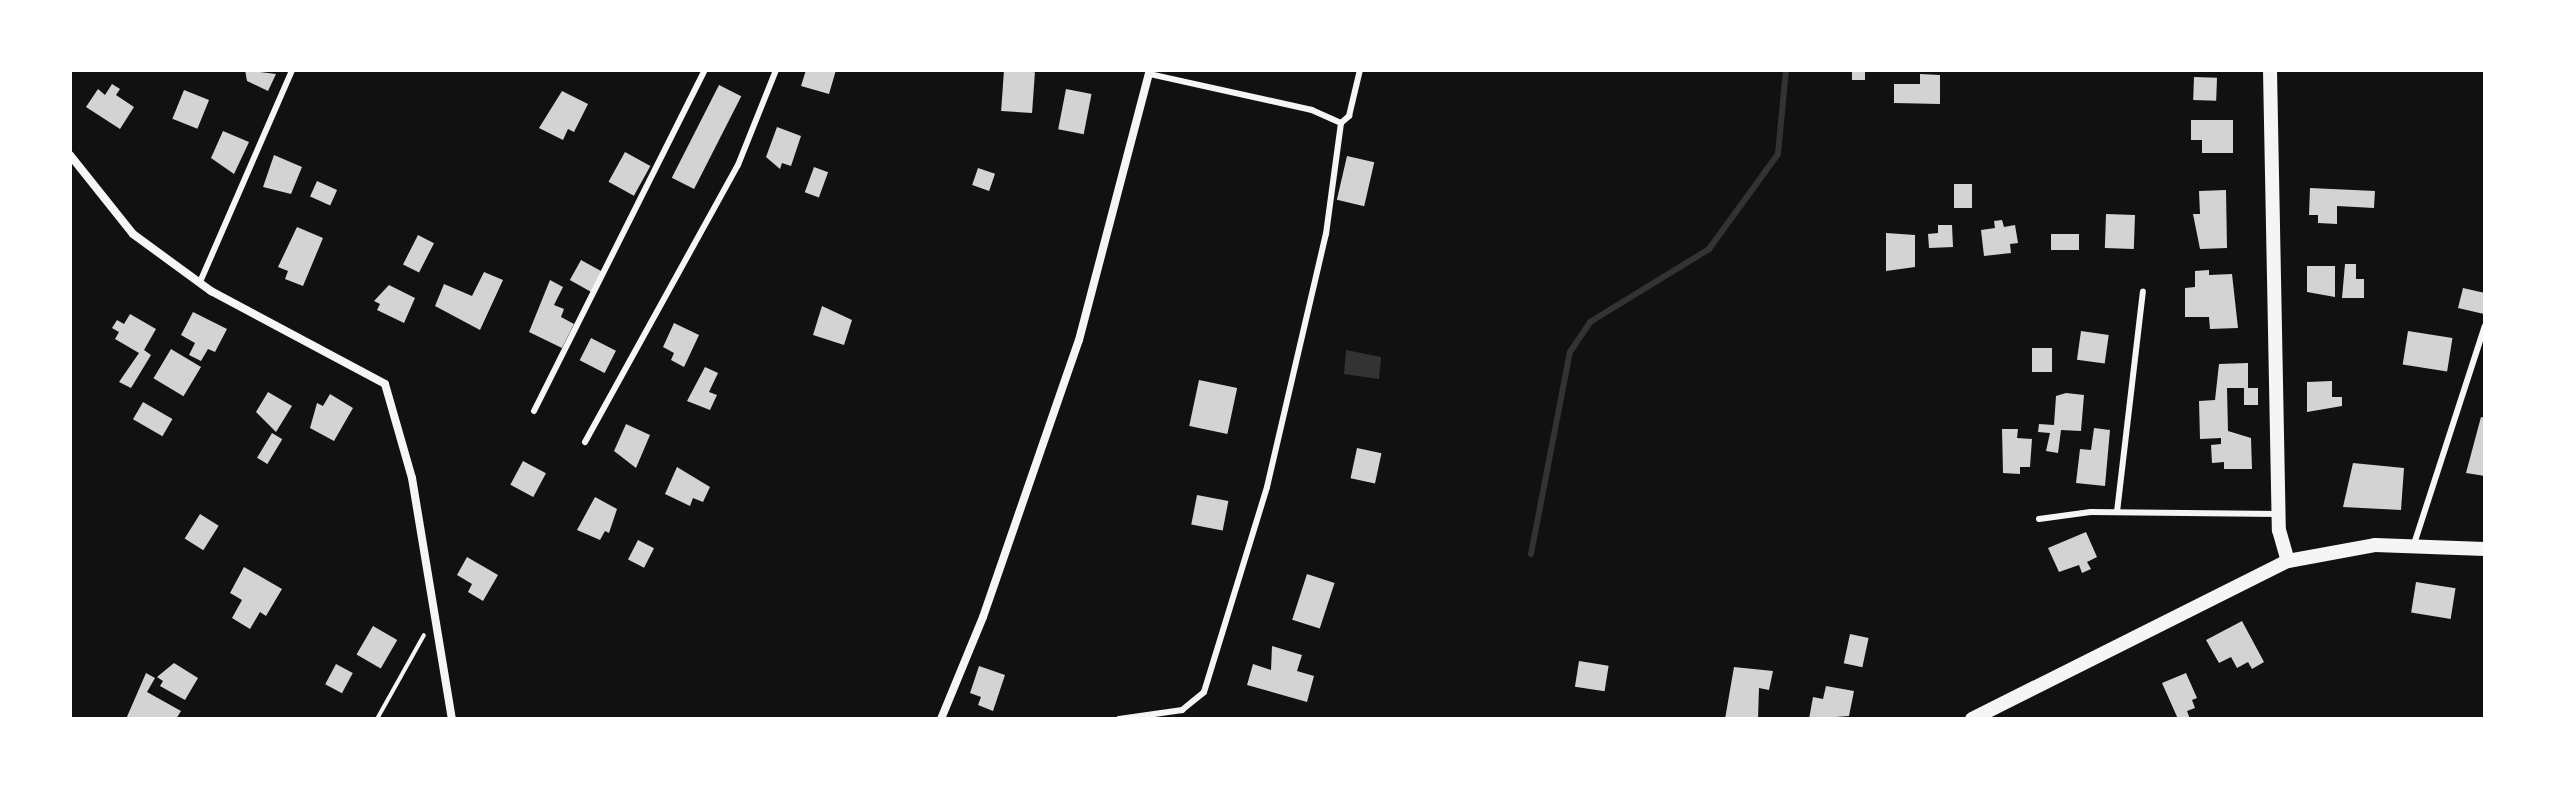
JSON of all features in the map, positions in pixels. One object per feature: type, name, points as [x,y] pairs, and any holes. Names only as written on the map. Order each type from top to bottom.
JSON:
[{"type":"street","points":[[2270,70],[2279,514],[2288,561]]},
{"type":"street","points":[[941,719],[983,617],[1079,340],[1150,72]]},
{"type":"street","points":[[70,155],[133,234],[200,282],[385,384],[412,478],[452,719]]},
{"type":"street","points":[[1972,719],[2288,561],[2321,552],[2414,544],[2485,549]]},
{"type":"lane","points":[[200,282],[292,70]]},
{"type":"lane","points":[[534,411],[705,70]]},
{"type":"lane","points":[[585,442],[738,165],[776,70]]},
{"type":"lane","points":[[1119,719],[1182,710],[1204,692],[1267,487],[1326,234],[1341,123],[1349,116],[1360,70]]},
{"type":"lane","points":[[1150,72],[1312,110],[1341,123]]},
{"type":"lane","points":[[2117,512],[2143,292]]},
{"type":"lane","points":[[2414,544],[2485,326]]},
{"type":"lane","points":[[2039,519],[2117,512],[2279,514]]},
{"type":"path","points":[[377,719],[435,615]]},
{"type":"shaded area","points":[[1346,350],[1381,357],[1379,379],[1344,374]]},
{"type":"building","points":[[245,70],[276,74],[268,91],[247,81]]},
{"type":"building","points":[[806,70],[836,70],[829,94],[801,86]]},
{"type":"building","points":[[1004,70],[1035,72],[1032,113],[1001,111]]},
{"type":"building","points":[[1852,70],[1865,70],[1865,80],[1852,80]]},
{"type":"building","points":[[1920,74],[1940,75],[1940,104],[1894,103],[1894,84],[1920,84]]},
{"type":"building","points":[[2194,77],[2217,78],[2216,101],[2193,100]]},
{"type":"building","points":[[112,84],[120,89],[116,95],[134,107],[120,129],[86,107],[98,89],[105,95]]},
{"type":"building","points":[[719,85],[741,96],[694,189],[672,178]]},
{"type":"building","points":[[1066,89],[1092,94],[1084,134],[1058,129]]},
{"type":"building","points":[[184,90],[209,100],[197,129],[172,119]]},
{"type":"building","points":[[562,91],[588,104],[574,132],[568,129],[563,140],[539,128]]},
{"type":"building","points":[[2191,120],[2233,120],[2233,153],[2202,153],[2202,140],[2191,140]]},
{"type":"building","points":[[777,127],[801,136],[791,166],[782,163],[780,169],[766,157]]},
{"type":"building","points":[[223,131],[249,142],[234,174],[211,158]]},
{"type":"building","points":[[625,152],[650,166],[634,196],[609,182]]},
{"type":"building","points":[[274,155],[302,167],[291,194],[263,187]]},
{"type":"building","points":[[1347,156],[1374,162],[1364,206],[1337,200]]},
{"type":"building","points":[[814,167],[828,172],[819,198],[805,192]]},
{"type":"building","points":[[978,168],[995,174],[989,191],[972,185]]},
{"type":"building","points":[[317,181],[337,190],[330,205],[310,197]]},
{"type":"building","points":[[1954,184],[1972,184],[1972,208],[1954,208]]},
{"type":"building","points":[[2310,188],[2375,191],[2374,208],[2337,206],[2337,224],[2318,223],[2318,215],[2309,215]]},
{"type":"building","points":[[2226,190],[2227,248],[2200,249],[2193,214],[2200,214],[2199,191]]},
{"type":"building","points":[[2106,214],[2135,215],[2134,249],[2105,248]]},
{"type":"building","points":[[2002,220],[2004,227],[2015,225],[2018,243],[2010,244],[2011,253],[1984,256],[1981,230],[1995,228],[1994,221]]},
{"type":"building","points":[[1938,225],[1952,225],[1953,247],[1929,248],[1928,234],[1938,233]]},
{"type":"building","points":[[297,227],[323,238],[303,286],[285,279],[288,271],[278,267]]},
{"type":"building","points":[[1886,233],[1915,235],[1915,267],[1886,271]]},
{"type":"building","points":[[2051,234],[2079,234],[2079,250],[2051,250]]},
{"type":"building","points":[[418,235],[434,243],[419,273],[403,264]]},
{"type":"building","points":[[581,260],[603,272],[592,292],[570,280]]},
{"type":"building","points":[[2345,264],[2356,264],[2356,279],[2364,279],[2364,298],[2342,298]]},
{"type":"building","points":[[2307,266],[2335,266],[2335,297],[2307,292]]},
{"type":"building","points":[[2209,270],[2209,275],[2232,274],[2238,328],[2210,329],[2209,317],[2185,317],[2185,288],[2195,287],[2195,271]]},
{"type":"building","points":[[484,272],[503,280],[480,330],[435,306],[444,284],[472,296]]},
{"type":"building","points":[[550,280],[563,287],[554,305],[564,309],[561,317],[574,324],[562,348],[529,332]]},
{"type":"building","points":[[389,285],[415,298],[404,323],[377,310],[380,304],[374,301]]},
{"type":"building","points":[[2463,288],[2485,293],[2484,314],[2458,308]]},
{"type":"building","points":[[822,306],[852,320],[844,345],[813,335]]},
{"type":"building","points":[[193,312],[227,329],[215,352],[208,349],[201,361],[189,355],[195,343],[181,335]]},
{"type":"building","points":[[130,314],[156,329],[144,350],[151,355],[131,388],[119,382],[139,353],[115,339],[119,332],[112,328],[117,320],[124,324]]},
{"type":"building","points":[[674,323],[699,335],[684,367],[671,360],[674,353],[663,347]]},
{"type":"building","points":[[2081,331],[2109,335],[2105,364],[2077,360]]},
{"type":"building","points":[[2408,331],[2452,338],[2447,372],[2403,365]]},
{"type":"building","points":[[591,338],[616,351],[605,373],[580,360]]},
{"type":"building","points":[[2032,348],[2052,348],[2052,372],[2032,372]]},
{"type":"building","points":[[171,349],[201,367],[183,396],[153,378]]},
{"type":"building","points":[[2248,363],[2248,388],[2258,388],[2258,405],[2244,405],[2244,388],[2227,388],[2228,431],[2251,438],[2252,469],[2224,469],[2224,462],[2212,463],[2211,445],[2221,444],[2221,438],[2200,439],[2199,401],[2215,400],[2219,364]]},
{"type":"building","points":[[705,367],[718,373],[709,392],[717,395],[710,410],[687,401]]},
{"type":"building","points":[[1199,380],[1237,388],[1227,434],[1189,426]]},
{"type":"building","points":[[2332,381],[2332,397],[2342,397],[2342,406],[2307,412],[2307,382]]},
{"type":"building","points":[[268,392],[292,406],[276,432],[256,412]]},
{"type":"building","points":[[2066,393],[2084,395],[2081,431],[2061,430],[2058,453],[2046,451],[2050,433],[2038,432],[2039,424],[2054,425],[2056,396]]},
{"type":"building","points":[[330,394],[353,408],[334,441],[310,428],[317,403],[323,406]]},
{"type":"building","points":[[143,402],[172,419],[162,436],[133,419]]},
{"type":"building","points":[[2481,417],[2485,418],[2485,476],[2466,473]]},
{"type":"building","points":[[626,424],[650,435],[636,468],[614,451]]},
{"type":"building","points":[[2094,428],[2110,430],[2105,486],[2076,483],[2080,449],[2091,450]]},
{"type":"building","points":[[2002,429],[2018,429],[2017,438],[2032,439],[2030,467],[2020,467],[2020,474],[2003,473]]},
{"type":"building","points":[[272,433],[282,439],[267,464],[257,458]]},
{"type":"building","points":[[1357,448],[1381,453],[1375,484],[1351,478]]},
{"type":"building","points":[[523,461],[546,473],[533,497],[510,485]]},
{"type":"building","points":[[2353,463],[2404,468],[2401,510],[2343,507]]},
{"type":"building","points":[[677,467],[710,487],[703,502],[693,498],[690,506],[665,494]]},
{"type":"building","points":[[1197,495],[1228,501],[1223,531],[1191,524]]},
{"type":"building","points":[[595,497],[617,509],[609,533],[605,531],[600,540],[577,530]]},
{"type":"building","points":[[200,514],[219,526],[203,550],[185,539]]},
{"type":"building","points":[[2086,532],[2097,557],[2087,562],[2091,569],[2082,573],[2079,565],[2059,572],[2048,548]]},
{"type":"building","points":[[638,540],[654,548],[644,568],[628,560]]},
{"type":"building","points":[[467,557],[498,575],[483,601],[468,592],[472,584],[457,575]]},
{"type":"building","points":[[244,567],[282,589],[266,616],[260,612],[250,629],[232,618],[242,600],[230,593]]},
{"type":"building","points":[[1307,574],[1335,583],[1320,629],[1292,620]]},
{"type":"building","points":[[2416,582],[2456,588],[2451,619],[2411,613]]},
{"type":"building","points":[[2242,621],[2264,662],[2252,669],[2248,662],[2237,668],[2231,657],[2219,663],[2206,640]]},
{"type":"building","points":[[373,626],[397,640],[381,669],[356,655]]},
{"type":"building","points":[[1850,634],[1869,638],[1862,667],[1844,663]]},
{"type":"building","points":[[1272,646],[1302,655],[1297,671],[1314,676],[1307,702],[1247,685],[1253,664],[1271,670]]},
{"type":"building","points":[[1579,661],[1609,666],[1605,691],[1575,687]]},
{"type":"building","points":[[174,663],[198,678],[185,700],[160,686],[163,681],[157,677]]},
{"type":"building","points":[[336,664],[353,673],[342,693],[325,684]]},
{"type":"building","points":[[979,666],[1005,675],[993,711],[978,705],[981,697],[970,693]]},
{"type":"building","points":[[1734,667],[1773,671],[1769,690],[1759,688],[1758,719],[1725,719]]},
{"type":"building","points":[[146,673],[155,678],[147,692],[181,711],[176,719],[126,719]]},
{"type":"building","points":[[2186,673],[2197,698],[2192,700],[2195,708],[2187,711],[2190,719],[2178,719],[2162,683]]},
{"type":"building","points":[[1826,686],[1854,691],[1849,716],[1809,719],[1813,697],[1823,699]]},
{"type":"waterway","points":[[1531,554],[1570,352],[1590,322],[1709,249],[1778,154],[1786,70]]}]
